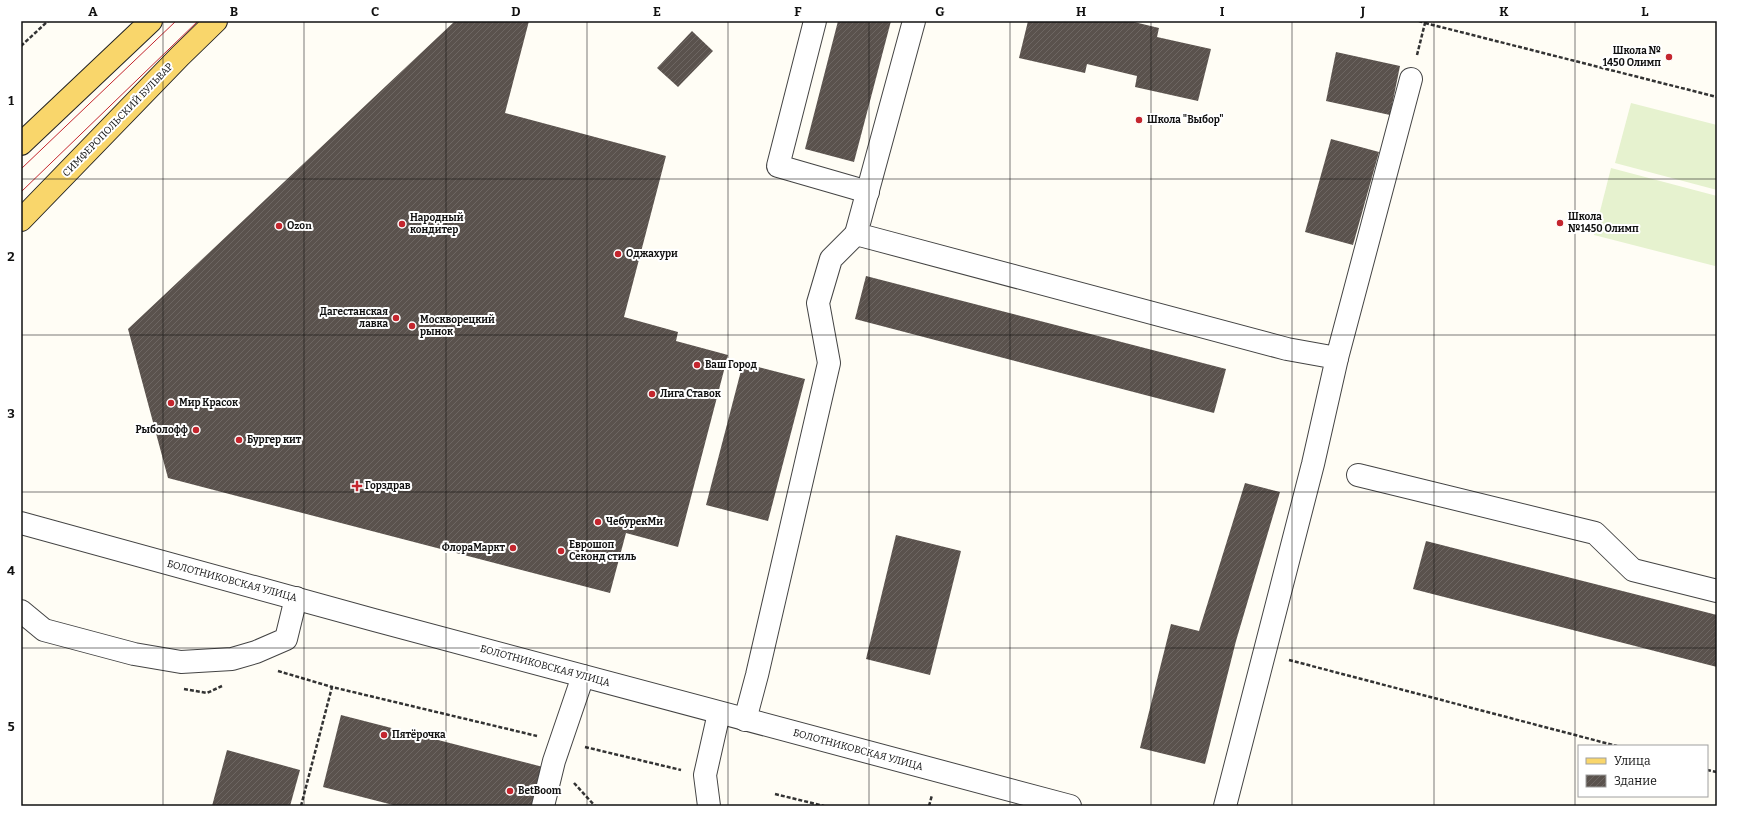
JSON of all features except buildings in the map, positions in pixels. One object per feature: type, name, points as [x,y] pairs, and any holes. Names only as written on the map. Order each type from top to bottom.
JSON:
[{"type":"main road","points":[[21,144],[151,21]]},
{"type":"main road","name":"СИМФЕРОПОЛЬСКИЙ БУЛЬВАР","points":[[21,220],[180,56],[216,21]]},
{"type":"street","points":[[815,21],[778,166],[868,192]]},
{"type":"street","points":[[745,720],[757,675],[829,363],[818,303],[831,259],[856,234],[914,21]]},
{"type":"street","points":[[1225,806],[1313,464],[1336,358],[1411,79]]},
{"type":"street","points":[[856,234],[1287,349],[1336,358]]},
{"type":"street","points":[[1358,475],[1595,533],[1633,570],[1717,591]]},
{"type":"street","name":"БОЛОТНИКОВСКАЯ УЛИЦА","points":[[21,524],[745,720],[1070,806]]},
{"type":"street","points":[[21,611],[44,630],[134,654],[181,662],[232,659],[256,652],[286,639],[296,598]]},
{"type":"street","points":[[543,806],[554,761],[583,676]]},
{"type":"street","points":[[709,806],[705,776],[719,713]]},
{"type":"path","points":[[21,46],[48,21]]},
{"type":"path","points":[[1419,21],[1717,97]]},
{"type":"path","points":[[1411,79],[1425,23]]},
{"type":"path","points":[[1264,653],[1614,745]]},
{"type":"path","points":[[302,806],[332,687],[705,776]]},
{"type":"path","points":[[775,794],[824,806]]},
{"type":"green space","points":[[1631,103],[1717,125],[1717,190],[1615,163]]},
{"type":"green space","points":[[1611,168],[1717,196],[1717,261],[1715,266],[1594,235]]},
{"type":"tram line","points":[[21,169],[176,21]]},
{"type":"tram line","points":[[21,192],[198,21]]},
{"type":"place","name":"Школа № 1450 Олимп","points":[[1669,57]]},
{"type":"place","name":"Школа \"Выбор\"","points":[[1139,120]]},
{"type":"place","name":"Школа №1450 Олимп","points":[[1560,223]]},
{"type":"place","name":"Народный кондитер","points":[[402,224]]},
{"type":"place","name":"Ozon","points":[[279,226]]},
{"type":"place","name":"Оджахури","points":[[618,254]]},
{"type":"place","name":"Дагестанская лавка","points":[[396,318]]},
{"type":"place","name":"Москворецкий рынок","points":[[412,326]]},
{"type":"place","name":"Ваш Город","points":[[697,365]]},
{"type":"place","name":"Лига Ставок","points":[[652,394]]},
{"type":"place","name":"Мир Красок","points":[[171,403]]},
{"type":"place","name":"Рыболофф","points":[[196,430]]},
{"type":"place","name":"Бургер кит","points":[[239,440]]},
{"type":"place","name":"Горздрав","points":[[357,486]]},
{"type":"place","name":"ЧебурекМи","points":[[598,522]]},
{"type":"place","name":"ФлораМаркт","points":[[513,548]]},
{"type":"place","name":"Еврошоп Секонд стиль","points":[[561,551]]},
{"type":"place","name":"Пятёрочка","points":[[384,735]]},
{"type":"place","name":"BetBoom","points":[[510,791]]}]
